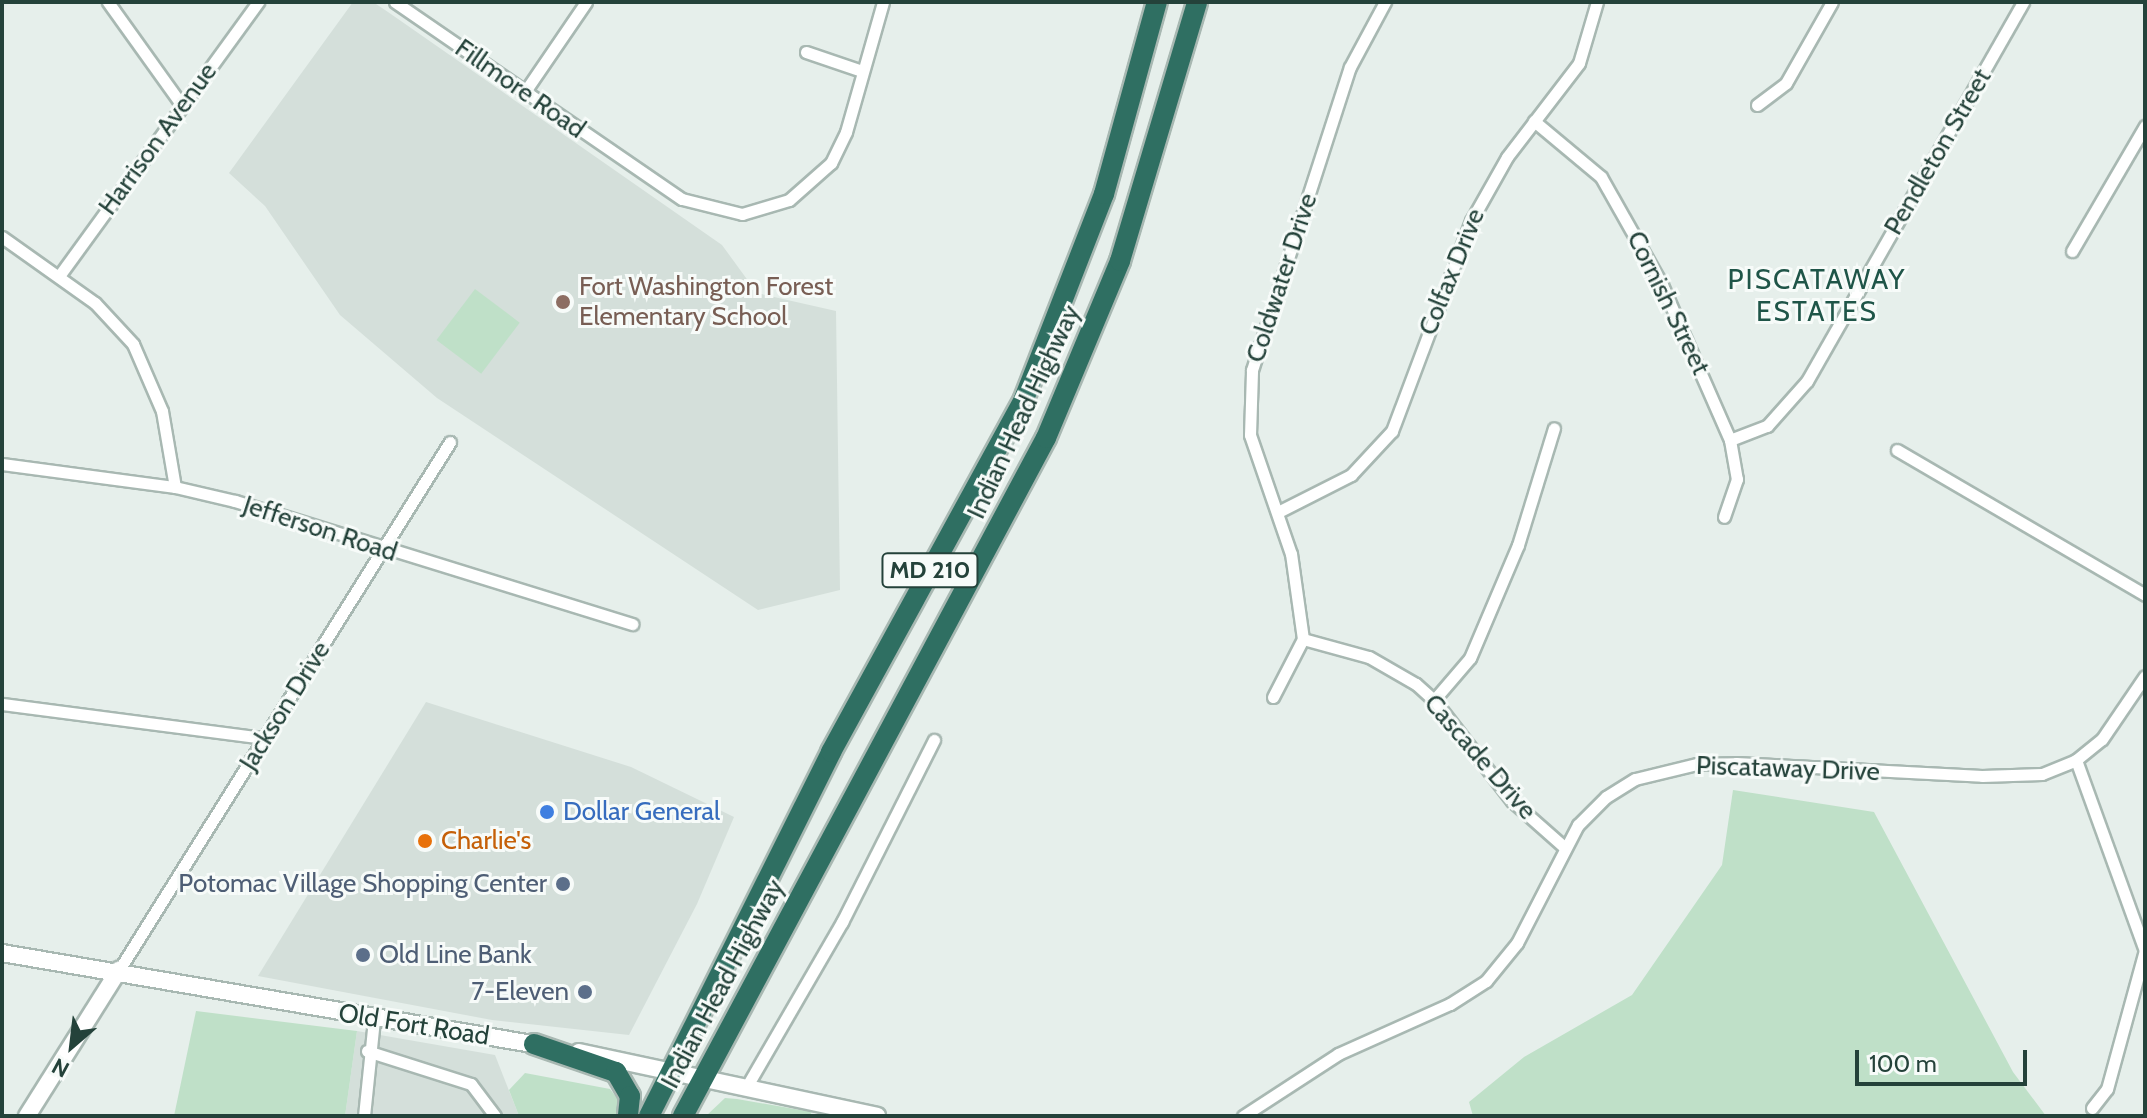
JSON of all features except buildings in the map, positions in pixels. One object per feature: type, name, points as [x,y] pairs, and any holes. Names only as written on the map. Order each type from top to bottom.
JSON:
[{"type":"highway","name":"Indian Head Highway","points":[[649,1116],[831,752],[1024,399],[1104,194],[1157,2]]},
{"type":"highway","name":"Indian Head Highway","points":[[683,1116],[1046,438],[1130,231],[1197,2]]},
{"type":"highway","points":[[534,1044],[616,1072],[630,1096],[628,1116]]},
{"type":"main road","name":"Old Fort Road","points":[[2,953],[119,970],[374,1019],[534,1044],[747,1086],[877,1116]]},
{"type":"main road","points":[[27,1116],[119,970]]},
{"type":"street","points":[[108,2],[181,104]]},
{"type":"street","name":"Harrison Avenue","points":[[59,276],[258,2]]},
{"type":"street","name":"Fillmore Road","points":[[395,2],[645,176],[682,199],[720,212],[757,211],[789,200],[831,163],[846,132],[883,2]]},
{"type":"street","points":[[524,93],[586,2]]},
{"type":"street","name":"Coldwater Drive","points":[[1303,639],[1280,511],[1250,435],[1255,351],[1350,67],[1385,2]]},
{"type":"street","name":"Colfax Drive","points":[[1280,511],[1351,475],[1392,431],[1471,221],[1534,121],[1579,63],[1597,2]]},
{"type":"street","points":[[1757,105],[1786,83],[1832,2]]},
{"type":"street","name":"Pendleton Street","points":[[1730,440],[1767,426],[1807,381],[2023,2]]},
{"type":"street","points":[[806,52],[862,71]]},
{"type":"street","name":"Cornish Street","points":[[1534,121],[1574,150],[1619,201],[1662,285],[1730,440],[1737,479],[1724,517]]},
{"type":"street","points":[[2072,251],[2145,126]]},
{"type":"street","points":[[2,237],[59,276],[116,322],[144,361],[167,428],[175,487]]},
{"type":"street","points":[[1434,700],[1470,658],[1518,545],[1554,428]]},
{"type":"street","name":"Jackson Drive","points":[[119,970],[450,442]]},
{"type":"street","points":[[1897,450],[2145,595]]},
{"type":"street","name":"Jefferson Road","points":[[2,464],[175,487],[632,624]]},
{"type":"street","points":[[1273,697],[1303,639]]},
{"type":"street","name":"Cascade Drive","points":[[1303,639],[1369,657],[1434,700],[1512,801],[1564,847]]},
{"type":"street","name":"Piscataway Drive","points":[[1243,1116],[1338,1054],[1450,1004],[1486,981],[1517,943],[1564,847],[1592,810],[1620,787],[1684,766],[1736,763],[2016,776],[2042,774],[2076,760],[2110,730],[2145,676]]},
{"type":"street","points":[[2,704],[263,738]]},
{"type":"street","points":[[747,1086],[842,922],[934,740]]},
{"type":"street","points":[[2076,760],[2145,950],[2107,1089],[2092,1108]]},
{"type":"street","points":[[364,1116],[367,1051],[374,1019]]},
{"type":"street","points":[[367,1051],[471,1084],[495,1116]]},
{"type":"shaded area","name":"Fort Washington Forest Elementary School","points":[[353,2],[373,2],[722,245],[757,293],[836,311],[840,590],[758,610],[437,398],[340,315],[265,206],[229,173]]},
{"type":"shaded area","name":"Potomac Village Shopping Center","points":[[426,702],[631,767],[734,817],[697,904],[629,1035],[492,1020],[258,976]]},
{"type":"shaded area","points":[[357,1031],[495,1055],[519,1116],[345,1116]]},
{"type":"green space","points":[[475,289],[520,323],[481,374],[436,340]]},
{"type":"green space","points":[[1733,790],[1874,812],[2013,1072],[2046,1116],[1473,1116],[1469,1102],[1524,1057],[1632,995],[1722,865]]},
{"type":"green space","points":[[196,1011],[357,1031],[345,1116],[174,1116]]},
{"type":"green space","points":[[525,1073],[610,1089],[617,1098],[617,1116],[519,1116],[509,1090]]},
{"type":"green space","points":[[725,1098],[812,1112],[809,1116],[706,1116]]},
{"type":"place","name":"Fort Washington Forest Elementary School","points":[[563,302]]},
{"type":"place","name":"Dollar General","points":[[547,812]]},
{"type":"place","name":"Charlie's","points":[[425,841]]},
{"type":"place","name":"Potomac Village Shopping Center","points":[[563,884]]},
{"type":"place","name":"Old Line Bank","points":[[363,955]]},
{"type":"place","name":"7-Eleven","points":[[585,992]]},
{"type":"district","name":"PISCATAWAY ESTATES","points":[[1817,295]]}]
